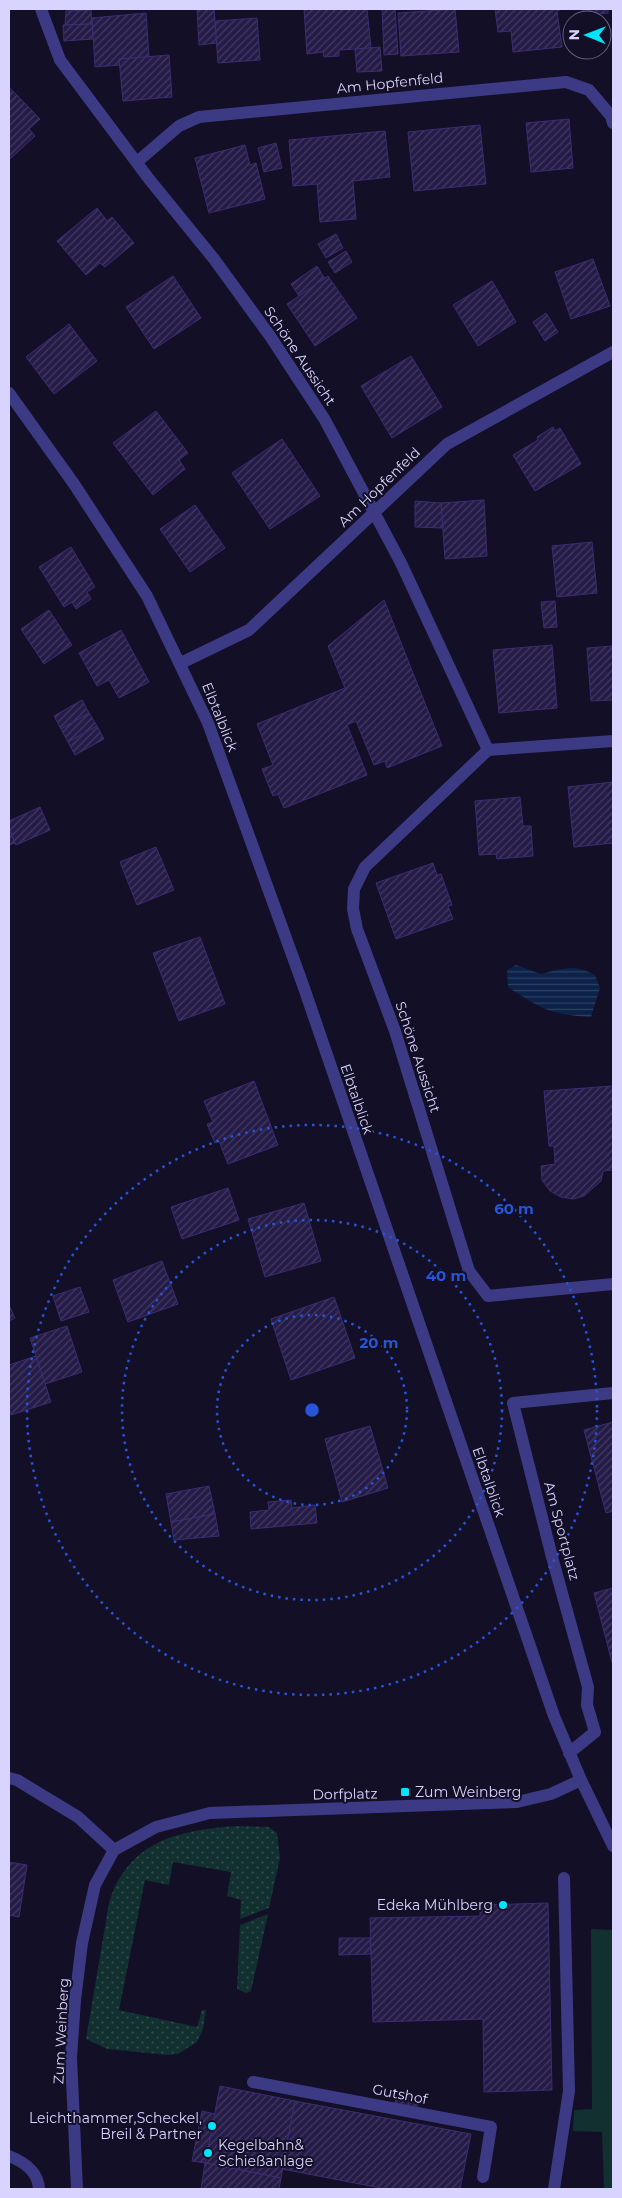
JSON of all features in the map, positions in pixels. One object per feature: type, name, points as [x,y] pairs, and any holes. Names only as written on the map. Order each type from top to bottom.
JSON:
[{"type":"street","name":"Schöne Aussicht","points":[[41,9],[60,60],[137,162],[214,259],[270,336],[325,420],[401,563],[488,750],[365,867],[354,889],[353,909],[357,929],[395,1032],[469,1271],[488,1296],[613,1284]]},
{"type":"street","name":"Am Hopfenfeld","points":[[137,162],[179,126],[199,117],[502,87],[566,82],[590,90],[611,116],[613,123]]},
{"type":"street","name":"Am Hopfenfeld","points":[[181,663],[249,630],[447,444],[613,352]]},
{"type":"street","name":"Elbtalblick","points":[[9,393],[74,484],[142,588],[181,663],[211,732],[294,959],[554,1716],[581,1780],[613,1846]]},
{"type":"street","points":[[488,750],[613,741]]},
{"type":"street","name":"Am Sportplatz","points":[[569,1753],[595,1732],[587,1705],[588,1687],[552,1557],[513,1403],[613,1393]]},
{"type":"street","points":[[9,1778],[17,1780],[78,1817],[114,1850]]},
{"type":"street","name":"Dorfplatz","points":[[114,1850],[156,1828],[210,1813],[517,1802],[551,1794],[581,1780]]},
{"type":"street","name":"Zum Weinberg","points":[[77,2189],[71,2058],[82,1943],[95,1886],[114,1850]]},
{"type":"street","points":[[554,2189],[569,2091],[564,1878]]},
{"type":"street","name":"Gutshof","points":[[253,2082],[491,2127],[483,2177]]},
{"type":"street","points":[[9,2156],[27,2164],[39,2184],[39,2189]]},
{"type":"green space","points":[[237,1826],[269,1827],[277,1833],[280,1858],[269,1908],[240,1919],[241,1900],[227,1896],[231,1872],[173,1862],[169,1885],[145,1880],[119,2010],[197,2027],[202,2010],[206,2010],[203,2029],[197,2042],[178,2054],[168,2055],[107,2049],[86,2039],[109,1903],[118,1882],[129,1865],[142,1852],[176,1836],[195,1831]]},
{"type":"green space","points":[[268,1914],[251,1991],[246,1993],[237,1989],[240,1925]]},
{"type":"green space","points":[[591,1929],[613,1930],[613,2189],[604,2189],[602,2132],[573,2131],[574,2110],[592,2109]]},
{"type":"water","points":[[516,965],[541,974],[574,968],[595,975],[600,988],[591,1017],[566,1015],[547,1010],[508,987],[507,970]]},
{"type":"building","points":[[197,9],[214,9],[217,43],[199,45]]},
{"type":"building","points":[[304,9],[367,9],[371,48],[339,50],[339,56],[324,57],[323,52],[307,54]]},
{"type":"building","points":[[382,9],[395,9],[398,54],[384,55]]},
{"type":"building","points":[[455,9],[459,52],[401,56],[398,13]]},
{"type":"building","points":[[495,9],[562,9],[557,11],[562,47],[513,52],[511,31],[498,32]]},
{"type":"building","points":[[583,9],[608,9],[608,10]]},
{"type":"building","points":[[91,10],[92,24],[65,25],[66,11]]},
{"type":"building","points":[[146,13],[149,57],[119,59],[120,65],[95,67],[92,18]]},
{"type":"building","points":[[257,18],[260,60],[218,63],[215,21]]},
{"type":"building","points":[[92,24],[93,39],[64,41],[63,25]]},
{"type":"building","points":[[380,47],[382,71],[357,72],[355,49]]},
{"type":"building","points":[[169,55],[172,97],[123,101],[119,59]]},
{"type":"building","points":[[9,87],[40,119],[29,129],[35,136],[9,160]]},
{"type":"building","points":[[569,119],[573,168],[531,172],[526,123]]},
{"type":"building","points":[[480,125],[486,184],[414,191],[408,132]]},
{"type":"building","points":[[385,131],[390,177],[353,181],[356,219],[320,222],[317,184],[293,186],[289,140]]},
{"type":"building","points":[[276,143],[282,168],[264,172],[258,148]]},
{"type":"building","points":[[245,145],[250,165],[256,163],[265,199],[209,213],[195,158]]},
{"type":"building","points":[[97,208],[107,221],[112,217],[134,243],[105,267],[100,263],[86,275],[57,241]]},
{"type":"building","points":[[336,234],[343,248],[326,258],[318,244]]},
{"type":"building","points":[[346,251],[352,262],[335,273],[328,262]]},
{"type":"building","points":[[593,259],[610,306],[571,319],[555,272]]},
{"type":"building","points":[[317,266],[325,279],[299,296],[291,284]]},
{"type":"building","points":[[173,276],[201,318],[154,349],[126,307]]},
{"type":"building","points":[[328,276],[357,318],[315,346],[287,304]]},
{"type":"building","points":[[492,281],[516,322],[478,346],[453,305]]},
{"type":"building","points":[[546,313],[558,332],[545,341],[533,322]]},
{"type":"building","points":[[69,324],[97,361],[54,394],[26,357]]},
{"type":"building","points":[[411,356],[442,407],[392,438],[361,386]]},
{"type":"building","points":[[156,411],[188,453],[179,460],[185,469],[153,495],[113,443]]},
{"type":"building","points":[[553,427],[555,431],[560,428],[581,464],[535,491],[513,455],[538,440],[537,437]]},
{"type":"building","points":[[282,439],[320,496],[270,529],[232,473]]},
{"type":"building","points":[[484,500],[487,556],[445,559],[441,503]]},
{"type":"building","points":[[415,501],[441,503],[443,528],[415,527]]},
{"type":"building","points":[[195,505],[225,548],[190,572],[160,529]]},
{"type":"building","points":[[592,542],[597,593],[557,597],[552,546]]},
{"type":"building","points":[[71,547],[95,587],[87,592],[91,599],[76,609],[72,602],[64,607],[39,567]]},
{"type":"building","points":[[384,600],[442,746],[387,768],[385,761],[374,765],[356,721],[347,725],[367,775],[284,808],[278,794],[273,796],[262,769],[273,765],[257,724],[345,688],[328,646]]},
{"type":"building","points":[[555,601],[557,627],[544,628],[541,602]]},
{"type":"building","points":[[49,610],[72,645],[44,664],[21,629]]},
{"type":"building","points":[[121,630],[149,682],[119,698],[109,680],[97,686],[79,653]]},
{"type":"building","points":[[552,645],[557,708],[499,713],[493,650]]},
{"type":"building","points":[[613,646],[613,700],[591,701],[587,648]]},
{"type":"building","points":[[82,700],[89,713],[61,729],[54,716]]},
{"type":"building","points":[[89,713],[97,726],[68,742],[61,729]]},
{"type":"building","points":[[97,726],[104,739],[75,755],[68,742]]},
{"type":"building","points":[[613,782],[613,843],[574,847],[568,787]]},
{"type":"building","points":[[520,797],[523,826],[531,826],[533,856],[497,859],[496,854],[479,855],[475,801]]},
{"type":"building","points":[[40,807],[50,830],[16,845],[9,828],[9,821]]},
{"type":"building","points":[[9,828],[15,843],[9,845]]},
{"type":"building","points":[[156,847],[174,890],[137,905],[120,862]]},
{"type":"building","points":[[433,863],[437,875],[441,874],[452,905],[448,906],[453,919],[396,939],[376,883]]},
{"type":"building","points":[[200,937],[225,1004],[179,1021],[153,953]]},
{"type":"building","points":[[254,1081],[278,1145],[228,1164],[219,1141],[215,1143],[207,1124],[213,1122],[204,1101]]},
{"type":"building","points":[[613,1086],[613,1170],[603,1171],[601,1181],[584,1196],[573,1199],[561,1197],[550,1191],[542,1180],[541,1166],[555,1164],[554,1146],[549,1146],[544,1091]]},
{"type":"building","points":[[228,1188],[239,1220],[182,1239],[171,1207]]},
{"type":"building","points":[[304,1203],[321,1261],[265,1277],[248,1219]]},
{"type":"building","points":[[162,1261],[178,1304],[128,1322],[113,1280]]},
{"type":"building","points":[[80,1287],[89,1312],[61,1321],[53,1296]]},
{"type":"building","points":[[334,1297],[355,1358],[291,1380],[271,1319]]},
{"type":"building","points":[[9,1305],[15,1318],[9,1321]]},
{"type":"building","points":[[67,1326],[82,1372],[45,1384],[30,1338]]},
{"type":"building","points":[[36,1356],[51,1402],[11,1415],[9,1408],[9,1365]]},
{"type":"building","points":[[613,1422],[613,1511],[606,1513],[584,1430]]},
{"type":"building","points":[[370,1426],[388,1488],[342,1502],[325,1439]]},
{"type":"building","points":[[209,1486],[215,1514],[171,1522],[166,1494]]},
{"type":"building","points":[[291,1500],[292,1508],[315,1505],[317,1523],[251,1529],[250,1512],[269,1510],[268,1502]]},
{"type":"building","points":[[215,1514],[219,1536],[174,1540],[171,1522]]},
{"type":"building","points":[[613,1588],[613,1666],[594,1593]]},
{"type":"building","points":[[9,1862],[27,1865],[19,1917],[9,1915]]},
{"type":"building","points":[[548,1903],[552,2090],[484,2092],[483,2019],[373,2022],[370,1918],[480,1916],[480,1905]]},
{"type":"building","points":[[339,1938],[370,1938],[371,1954],[339,1955]]},
{"type":"building","points":[[220,2086],[295,2101],[281,2178],[205,2163]]},
{"type":"building","points":[[397,2093],[418,2097],[417,2108],[395,2104]]},
{"type":"building","points":[[295,2101],[471,2134],[460,2189],[386,2189],[282,2169]]},
{"type":"building","points":[[202,2111],[215,2114],[205,2163],[192,2161]]},
{"type":"building","points":[[205,2163],[281,2178],[279,2189],[201,2189]]},
{"type":"place","name":"Zum Weinberg","points":[[405,1792]]},
{"type":"place","name":"Edeka Mühlberg","points":[[503,1905]]},
{"type":"place","name":"Leichthammer,Scheckel, Breil & Partner","points":[[212,2126]]},
{"type":"place","name":"Kegelbahn& Schießanlage","points":[[208,2153]]}]
